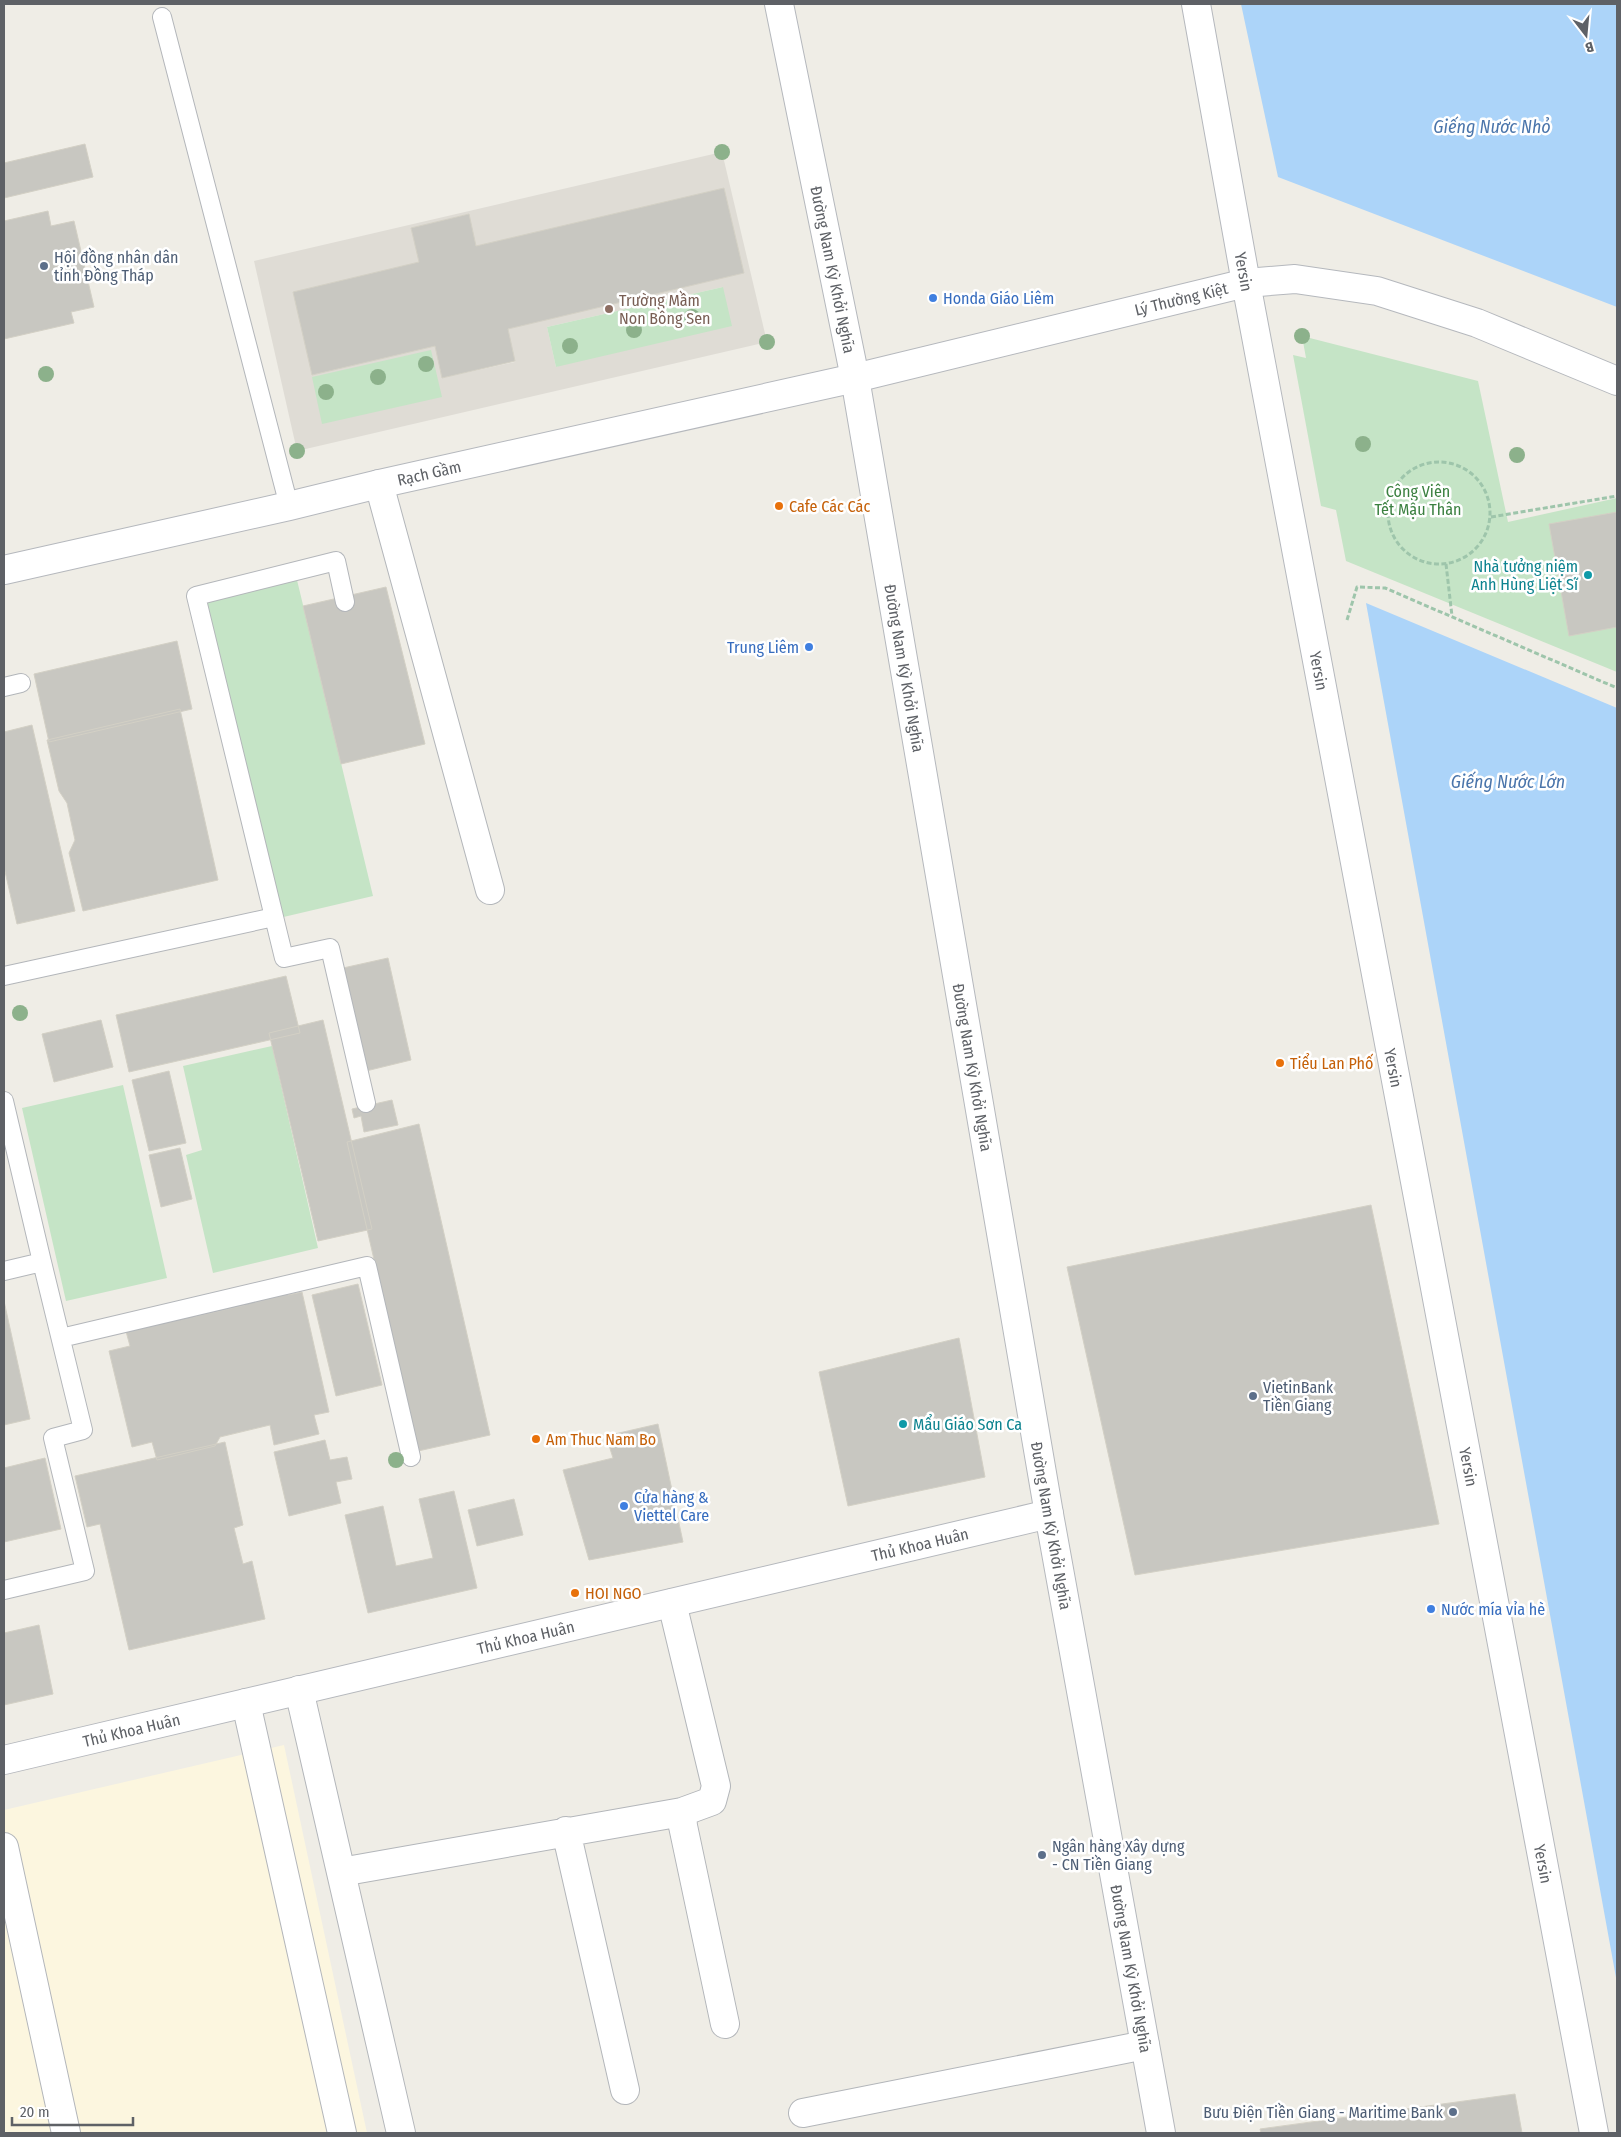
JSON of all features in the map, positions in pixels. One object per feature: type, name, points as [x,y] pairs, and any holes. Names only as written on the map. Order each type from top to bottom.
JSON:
[{"type":"street","name":"Đường Nam Kỳ Khởi Nghĩa","points":[[779,4],[855,378],[1049,1514],[1161,2133]]},
{"type":"street","name":"Yersin","points":[[1196,4],[1246,283],[1594,2133]]},
{"type":"street","name":"Lý Thường Kiệt","points":[[855,378],[1246,283],[1295,279],[1377,290],[1478,323],[1617,381]]},
{"type":"street","name":"Rạch Gầm","points":[[4,570],[855,378]]},
{"type":"street","points":[[379,484],[490,890]]},
{"type":"street","name":"Thủ Khoa Huân","points":[[4,1760],[1049,1514]]},
{"type":"street","points":[[341,1872],[682,1812],[712,1801],[716,1786],[672,1603]]},
{"type":"street","points":[[299,1690],[400,2133]]},
{"type":"street","points":[[246,1703],[342,2133]]},
{"type":"street","points":[[682,1812],[683,1826],[725,2024]]},
{"type":"street","points":[[566,1831],[625,2090]]},
{"type":"street","points":[[4,1847],[66,2133]]},
{"type":"street","points":[[803,2113],[1145,2045]]},
{"type":"lane","points":[[162,17],[289,506]]},
{"type":"lane","points":[[345,602],[336,561],[196,596],[284,958],[330,948],[366,1103]]},
{"type":"lane","points":[[4,687],[22,684]]},
{"type":"lane","points":[[4,976],[274,917]]},
{"type":"lane","points":[[4,1101],[83,1430],[53,1438],[86,1571],[4,1590]]},
{"type":"lane","points":[[4,1271],[42,1262]]},
{"type":"lane","points":[[61,1338],[367,1266],[412,1457]]},
{"type":"path","points":[[1438,461],[1455,463],[1471,471],[1482,484],[1489,500],[1491,517],[1487,534],[1477,548],[1462,558],[1446,564],[1429,563],[1413,557],[1400,547],[1391,533],[1387,516],[1389,500],[1396,485],[1407,472],[1422,464],[1438,461]]},
{"type":"path","points":[[1491,517],[1617,496]]},
{"type":"path","points":[[1446,564],[1452,617]]},
{"type":"path","points":[[1347,621],[1357,587],[1385,588],[1617,688]]},
{"type":"shaded area","name":"Trường Mầm Non Bông Sen","points":[[722,152],[767,342],[297,451],[254,261]],"holes":[[[724,188],[744,273],[508,329],[515,362],[442,378],[435,346],[312,375],[293,292],[419,262],[411,228],[468,214],[476,246]],[[723,287],[556,367],[547,327]]]},
{"type":"shaded area","points":[[284,1745],[367,2133],[4,2133],[4,1810]]},
{"type":"green space","points":[[723,287],[732,326],[556,367],[547,327]]},
{"type":"green space","name":"Công Viên Tết Mậu Thân","points":[[1302,336],[1478,381],[1508,522],[1617,498],[1617,672],[1346,561],[1336,510],[1321,506],[1293,355],[1306,358]]},
{"type":"green space","points":[[431,350],[442,397],[322,424],[312,377]]},
{"type":"green space","points":[[297,580],[373,896],[275,919],[199,604]]},
{"type":"green space","points":[[272,1046],[318,1248],[213,1273],[186,1155],[202,1150],[183,1066]]},
{"type":"green space","points":[[123,1085],[167,1278],[66,1301],[22,1108]]},
{"type":"water","name":"Giếng Nước Nhỏ","points":[[1241,4],[1617,4],[1617,307],[1278,177]]},
{"type":"water","name":"Giếng Nước Lớn","points":[[1366,603],[1617,708],[1617,1983]]},
{"type":"building","points":[[85,144],[93,177],[4,198],[4,163]]},
{"type":"building","points":[[724,188],[744,273],[508,329],[515,361],[442,378],[435,346],[312,375],[293,292],[419,262],[411,228],[469,214],[476,246]]},
{"type":"building","name":"Hội đồng nhân dân tỉnh Đồng Tháp","points":[[48,211],[51,226],[74,221],[94,307],[71,312],[74,323],[4,339],[4,221]]},
{"type":"building","name":"Nhà tưởng niệm Anh Hùng Liệt Sĩ","points":[[1617,512],[1617,627],[1569,636],[1549,524]]},
{"type":"building","points":[[386,587],[425,744],[341,764],[303,606]]},
{"type":"building","points":[[177,641],[192,709],[49,742],[34,674]]},
{"type":"building","points":[[180,709],[218,880],[83,911],[69,853],[75,840],[67,803],[59,791],[47,740]]},
{"type":"building","points":[[32,725],[75,911],[17,924],[4,867],[4,732]]},
{"type":"building","points":[[388,958],[411,1060],[366,1071],[343,968]]},
{"type":"building","points":[[286,976],[300,1033],[129,1072],[116,1015]]},
{"type":"building","points":[[101,1020],[113,1067],[54,1082],[42,1034]]},
{"type":"building","points":[[323,1020],[372,1229],[318,1241],[269,1033]]},
{"type":"building","points":[[169,1071],[186,1143],[149,1151],[132,1080]]},
{"type":"building","points":[[392,1100],[398,1125],[364,1132],[361,1116],[354,1118],[352,1109]]},
{"type":"building","points":[[419,1124],[490,1435],[418,1451],[347,1142]]},
{"type":"building","points":[[180,1148],[192,1199],[161,1207],[149,1155]]},
{"type":"building","name":"VietinBank Tiền Giang","points":[[1371,1205],[1439,1524],[1135,1575],[1067,1267]]},
{"type":"building","points":[[284,1277],[288,1295],[302,1292],[329,1412],[314,1415],[319,1434],[274,1445],[270,1425],[220,1437],[215,1446],[157,1460],[152,1442],[132,1447],[109,1351],[130,1346],[124,1324],[186,1309],[193,1317],[245,1305],[240,1287]]},
{"type":"building","points":[[358,1284],[382,1385],[336,1396],[312,1295]]},
{"type":"building","points":[[4,1301],[30,1419],[4,1425]]},
{"type":"building","name":"Mẩu Giáo Sơn Ca","points":[[959,1338],[985,1477],[848,1506],[819,1372]]},
{"type":"building","name":"Cửa hàng & Viettel Care","points":[[658,1424],[683,1542],[589,1560],[563,1470],[613,1458],[606,1436]]},
{"type":"building","points":[[325,1440],[330,1460],[347,1457],[352,1479],[336,1482],[341,1503],[289,1516],[274,1452]]},
{"type":"building","points":[[225,1442],[243,1525],[234,1528],[243,1564],[252,1561],[265,1619],[129,1650],[100,1524],[87,1527],[75,1476]]},
{"type":"building","points":[[45,1458],[61,1529],[4,1542],[4,1468]]},
{"type":"building","points":[[454,1491],[477,1588],[368,1613],[345,1515],[383,1506],[396,1566],[433,1558],[419,1499]]},
{"type":"building","points":[[514,1499],[523,1535],[477,1546],[468,1510]]},
{"type":"building","points":[[39,1625],[53,1694],[4,1705],[4,1633]]},
{"type":"building","name":"Bưu Điện Tiền Giang - Maritime Bank","points":[[1515,2094],[1522,2133],[1261,2133],[1260,2129]]},
{"type":"place","name":"Hội đồng nhân dân tỉnh Đồng Tháp","points":[[44,266]]},
{"type":"place","name":"Honda Giáo Liêm","points":[[933,298]]},
{"type":"place","name":"Trường Mầm Non Bông Sen","points":[[609,309]]},
{"type":"place","name":"Cafe Các Các","points":[[779,506]]},
{"type":"place","name":"Nhà tưởng niệm Anh Hùng Liệt Sĩ","points":[[1588,575]]},
{"type":"place","name":"Trung Liêm","points":[[809,647]]},
{"type":"place","name":"Tiểu Lan Phố","points":[[1280,1063]]},
{"type":"place","name":"VietinBank Tiền Giang","points":[[1253,1396]]},
{"type":"place","name":"Mẩu Giáo Sơn Ca","points":[[903,1424]]},
{"type":"place","name":"Am Thuc Nam Bo","points":[[536,1439]]},
{"type":"place","name":"Cửa hàng & Viettel Care","points":[[624,1506]]},
{"type":"place","name":"HOI NGO","points":[[575,1593]]},
{"type":"place","name":"Nước mía vỉa hè","points":[[1431,1609]]},
{"type":"place","name":"Ngân hàng Xây dựng - CN Tiền Giang","points":[[1042,1855]]},
{"type":"place","name":"Bưu Điện Tiền Giang - Maritime Bank","points":[[1453,2112]]}]
